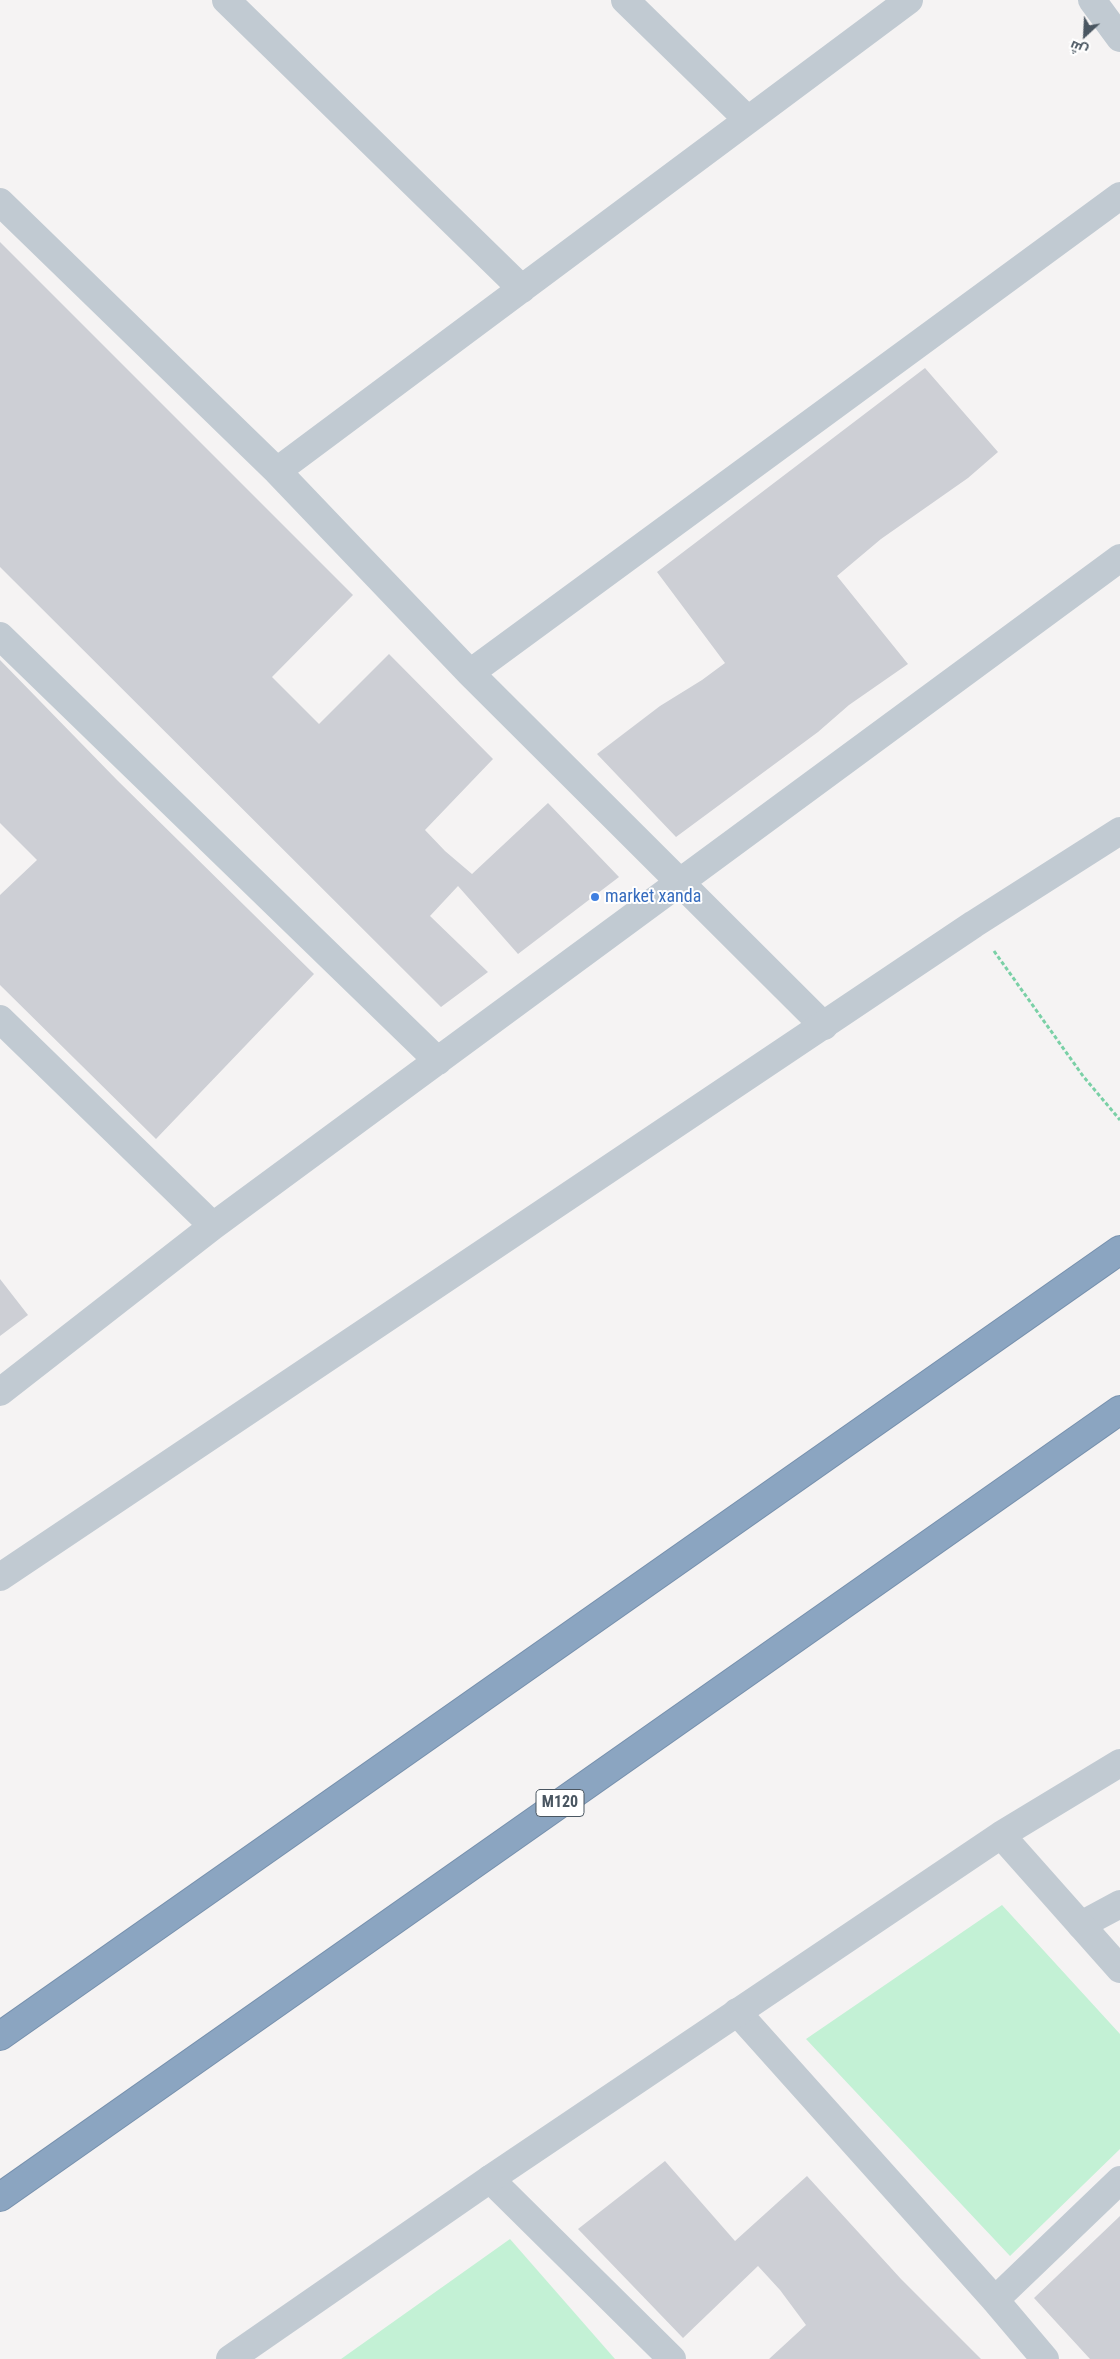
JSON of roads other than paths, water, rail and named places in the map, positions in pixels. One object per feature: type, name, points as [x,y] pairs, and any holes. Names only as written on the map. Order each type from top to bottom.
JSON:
[{"type":"highway","points":[[0,2036],[1120,1250]]},
{"type":"highway","name":"M120","points":[[0,2197],[1120,1410]]},
{"type":"highway","points":[[0,2215],[319,1973]]},
{"type":"highway","points":[[0,2027],[74,1984]]},
{"type":"street","points":[[226,0],[522,289]]},
{"type":"street","points":[[625,0],[748,120]]},
{"type":"street","points":[[277,471],[909,0]]},
{"type":"street","points":[[1092,0],[1120,38]]},
{"type":"street","points":[[470,673],[1120,196]]},
{"type":"street","points":[[0,202],[277,471],[470,673],[824,1026]]},
{"type":"street","points":[[0,1392],[213,1226],[1120,558]]},
{"type":"street","points":[[0,636],[438,1061]]},
{"type":"street","points":[[0,1577],[974,924],[1120,831]]},
{"type":"street","points":[[6,1035],[213,1226]]},
{"type":"street","points":[[230,2359],[490,2179],[1001,1835],[1120,1763]]},
{"type":"street","points":[[1001,1835],[1120,1969]]},
{"type":"street","points":[[1081,1924],[1120,1904]]},
{"type":"street","points":[[737,2012],[996,2300],[1045,2359]]},
{"type":"street","points":[[490,2179],[672,2359]]},
{"type":"street","points":[[996,2300],[1120,2180]]},
{"type":"place","name":"market xanda","points":[[595,897]]}]
